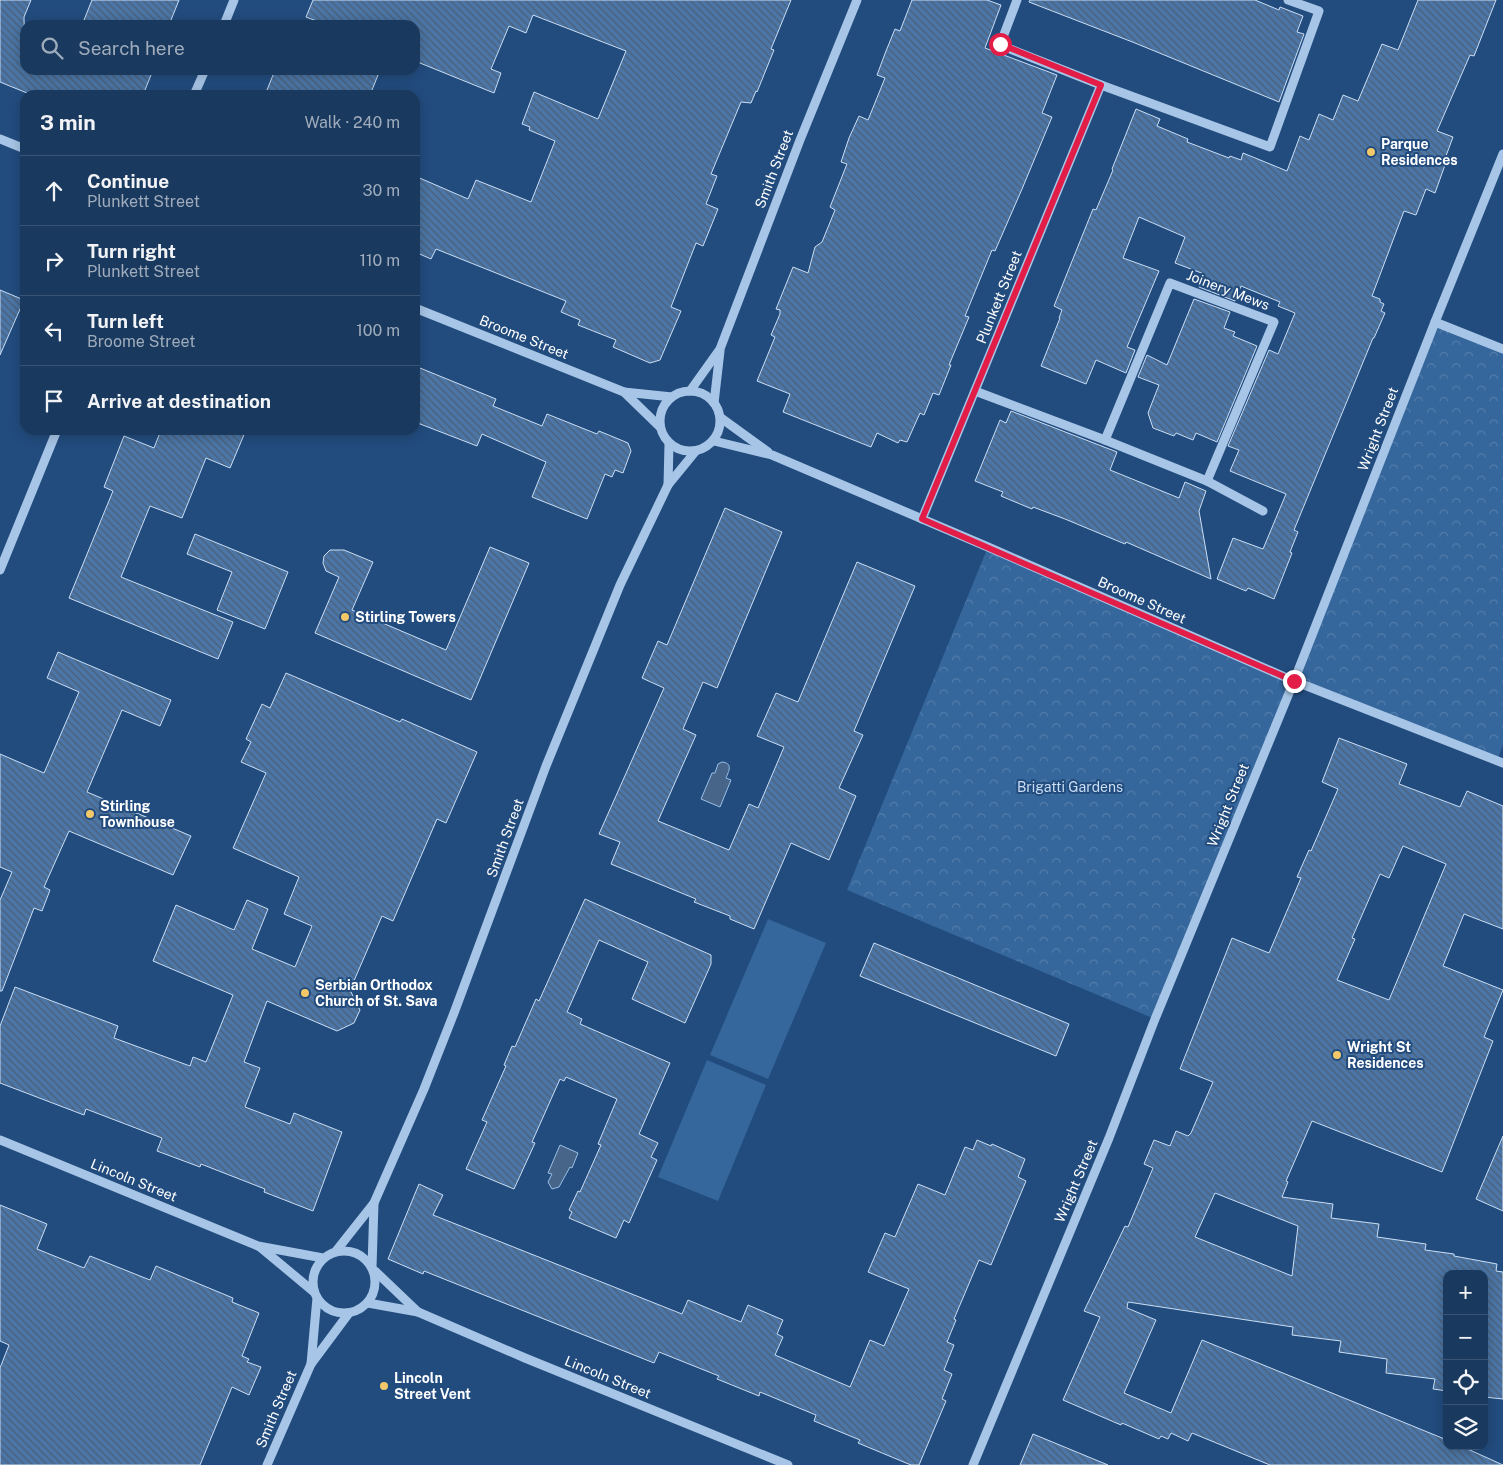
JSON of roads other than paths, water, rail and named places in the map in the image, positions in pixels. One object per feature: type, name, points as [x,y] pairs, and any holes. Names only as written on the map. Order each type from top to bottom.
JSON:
[{"type":"street","points":[[226,20],[234,0]]},
{"type":"street","name":"Smith Street","points":[[690,391],[720,349],[800,140],[857,0]]},
{"type":"street","points":[[1017,0],[1000,44],[1101,85],[1270,147],[1319,11],[1288,0]]},
{"type":"street","points":[[196,90],[203,75]]},
{"type":"street","name":"Plunkett Street","points":[[922,519],[1101,85]]},
{"type":"street","points":[[0,139],[20,147]]},
{"type":"street","name":"Wright Street","points":[[973,1465],[1294,681],[1503,154]]},
{"type":"street","name":"Joinery Mews","points":[[1105,440],[1170,283],[1274,322],[1207,481]]},
{"type":"street","name":"Broome Street","points":[[420,310],[624,392],[672,397]]},
{"type":"street","points":[[1435,322],[1503,349]]},
{"type":"street","name":"Smith Street","points":[[714,403],[720,349]]},
{"type":"street","points":[[975,390],[1207,481],[1263,511]]},
{"type":"street","points":[[690,391],[700,392],[709,397],[718,408],[721,418],[719,432],[714,441],[705,448],[695,452],[678,449],[669,444],[660,427],[660,417],[665,404],[672,397],[680,392],[690,391]]},
{"type":"street","name":"Broome Street","points":[[624,392],[660,427]]},
{"type":"street","name":"Broome Street","points":[[721,418],[772,455]]},
{"type":"street","points":[[0,570],[55,435]]},
{"type":"street","name":"Broome Street","points":[[714,441],[772,455],[1294,681],[1503,763]]},
{"type":"street","name":"Smith Street","points":[[668,485],[669,444]]},
{"type":"street","name":"Smith Street","points":[[336,1251],[374,1203],[451,1022],[553,748],[620,585],[668,485],[695,452]]},
{"type":"street","name":"Lincoln Street","points":[[0,1140],[258,1246],[323,1258]]},
{"type":"street","name":"Smith Street","points":[[373,1269],[374,1203]]},
{"type":"street","name":"Lincoln Street","points":[[258,1246],[315,1295]]},
{"type":"street","points":[[346,1250],[366,1258],[373,1269],[376,1282],[374,1294],[360,1310],[350,1313],[334,1312],[324,1306],[315,1295],[312,1281],[316,1266],[323,1258],[336,1251],[346,1250]]},
{"type":"street","name":"Lincoln Street","points":[[373,1269],[418,1312]]},
{"type":"street","name":"Smith Street","points":[[311,1364],[315,1295]]},
{"type":"street","name":"Lincoln Street","points":[[368,1303],[418,1312],[534,1362],[788,1465]]},
{"type":"street","name":"Smith Street","points":[[267,1465],[311,1364],[350,1313]]},
{"type":"place","name":"Parque Residences","points":[[1371,152]]},
{"type":"place","name":"Stirling Towers","points":[[345,617]]},
{"type":"place","name":"Stirling Townhouse","points":[[90,814]]},
{"type":"place","name":"Serbian Orthodox Church of St. Sava","points":[[305,993]]},
{"type":"place","name":"Wright St Residences","points":[[1337,1055]]},
{"type":"place","name":"Lincoln Street Vent","points":[[384,1386]]},
{"type":"park label","name":"Brigatti Gardens","points":[[1070,787]]}]
